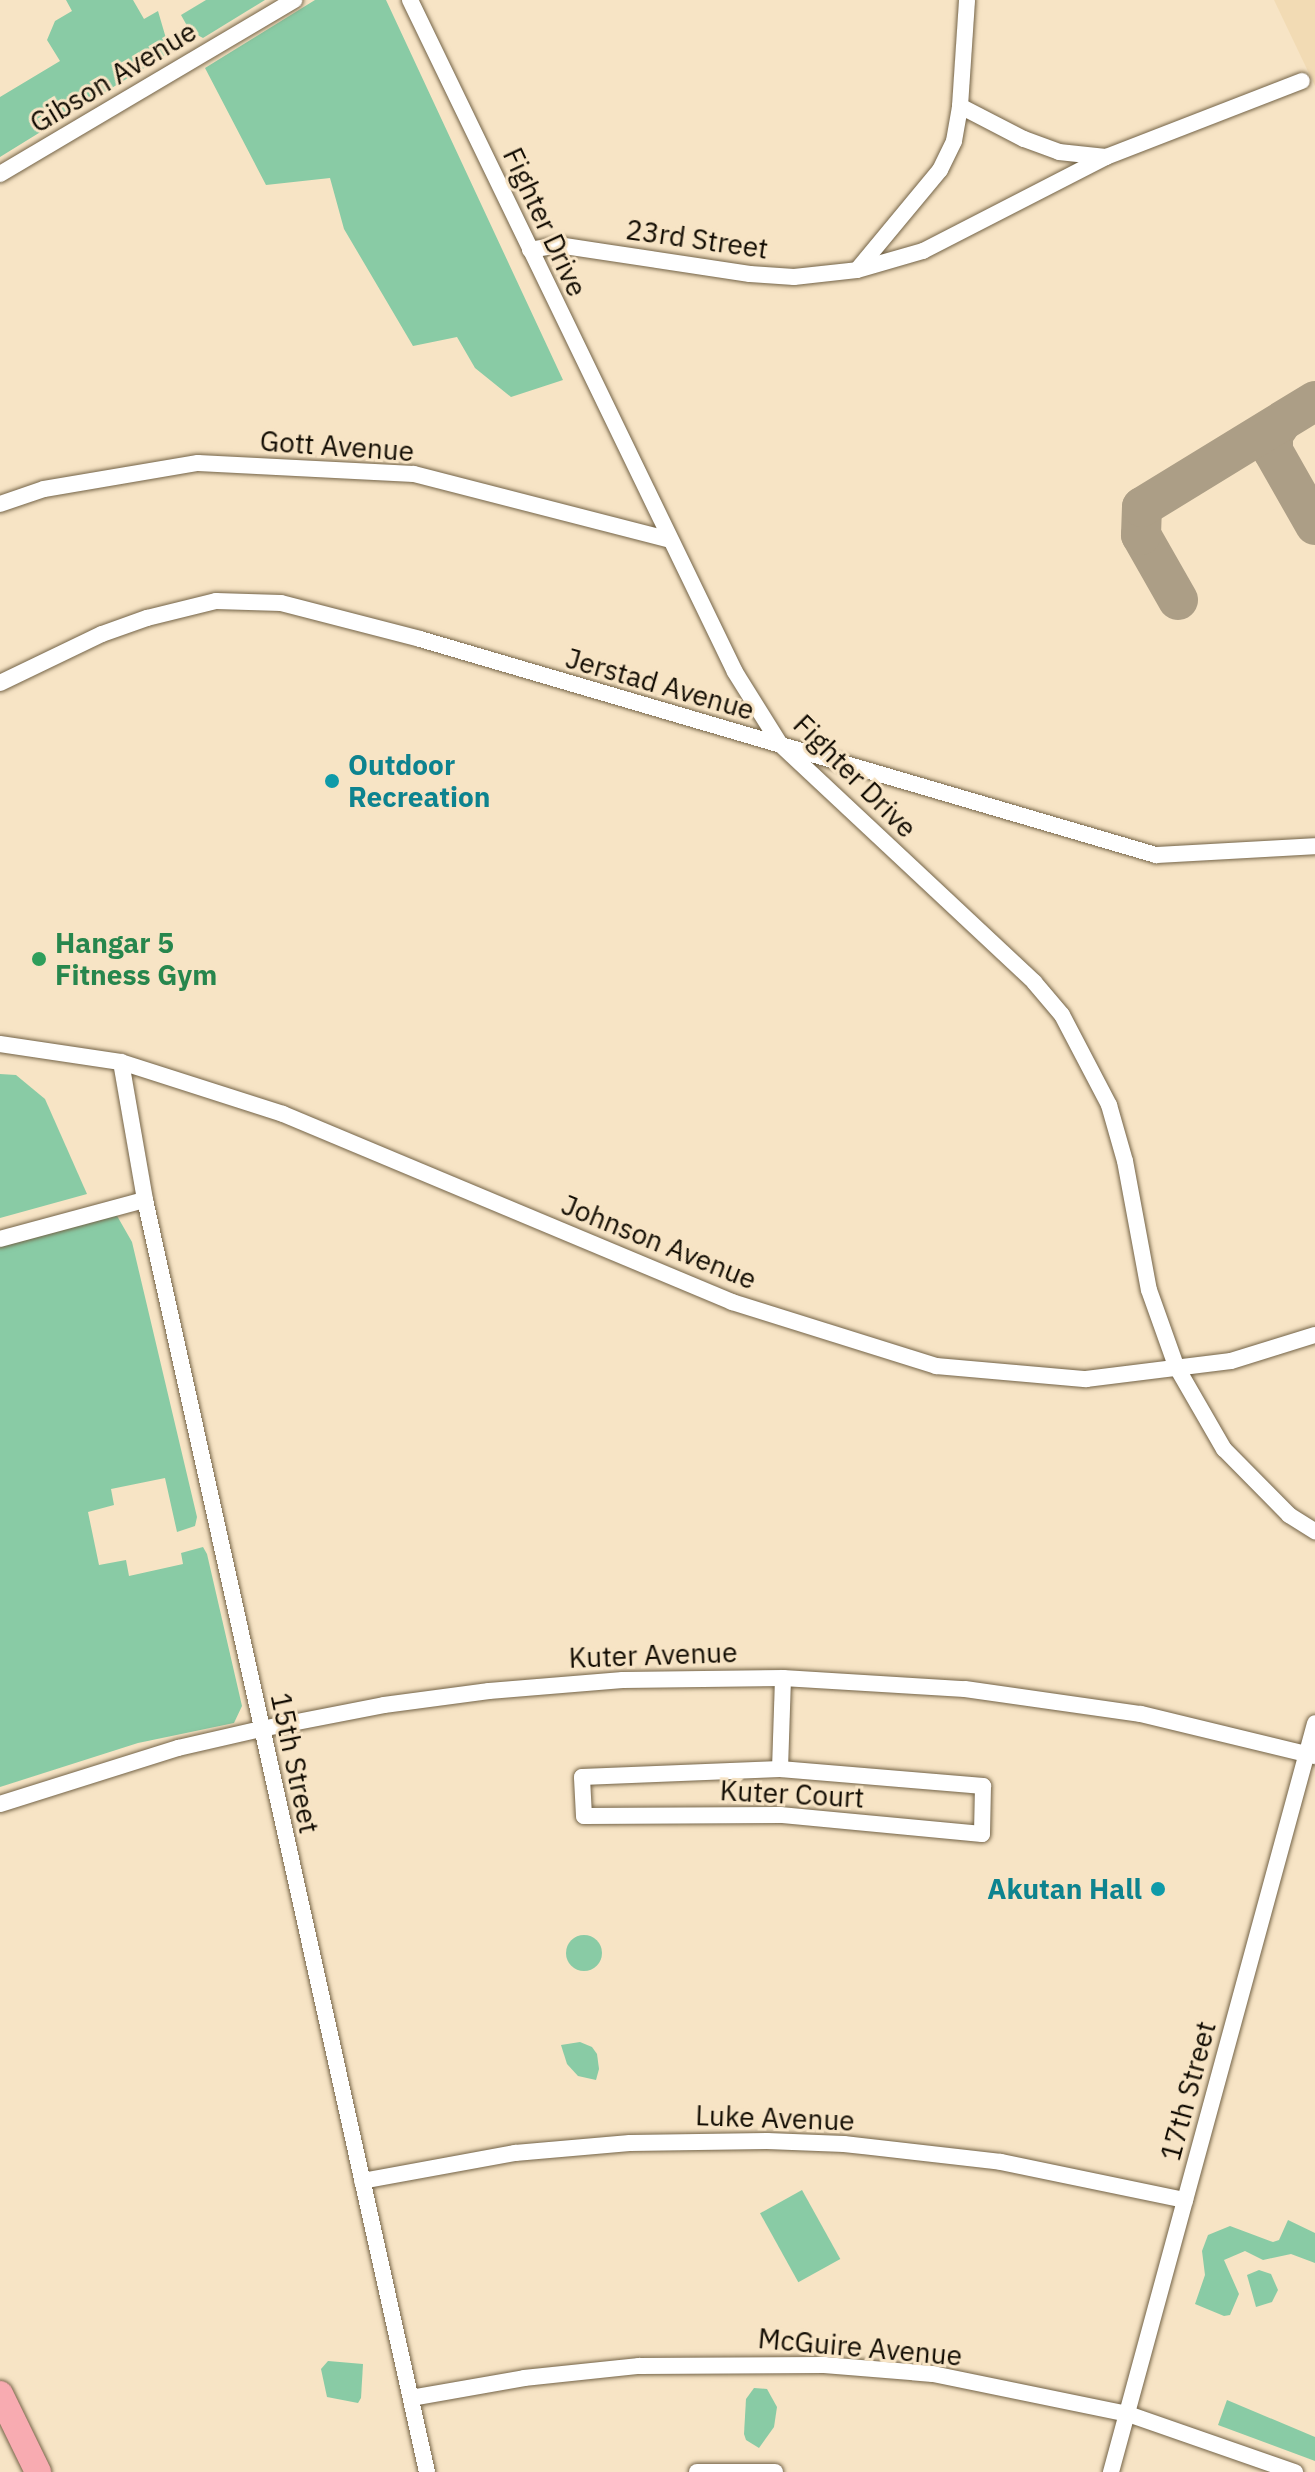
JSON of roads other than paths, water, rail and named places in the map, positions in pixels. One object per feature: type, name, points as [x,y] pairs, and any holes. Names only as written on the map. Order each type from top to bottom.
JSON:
[{"type":"main road","points":[[0,2394],[38,2472]]},
{"type":"street","name":"Gibson Avenue","points":[[0,174],[294,0]]},
{"type":"street","name":"Fighter Drive","points":[[410,0],[668,539],[735,672],[780,744],[1034,982],[1062,1015],[1087,1056],[1109,1105],[1125,1161],[1149,1290],[1176,1366],[1224,1449],[1289,1515],[1315,1531]]},
{"type":"street","points":[[857,270],[940,170],[954,141],[960,106],[967,0]]},
{"type":"street","name":"23rd Street","points":[[530,250],[558,245],[750,274],[794,277],[857,270],[923,251],[1106,157],[1302,81]]},
{"type":"street","name":"23rd Street","points":[[960,106],[1024,139],[1059,152],[1106,157]]},
{"type":"street","name":"Gott Avenue","points":[[0,504],[44,489],[198,463],[414,474],[668,539]]},
{"type":"street","name":"Jerstad Avenue","points":[[0,683],[102,634],[147,618],[216,601],[281,603],[780,744],[1156,855],[1315,846]]},
{"type":"street","name":"Johnson Avenue","points":[[0,1044],[121,1062],[283,1114],[732,1302],[936,1366],[1086,1379],[1231,1361],[1315,1335]]},
{"type":"street","name":"15th Street","points":[[121,1062],[145,1200],[427,2472]]},
{"type":"street","points":[[0,1239],[145,1200]]},
{"type":"street","name":"Kuter Avenue","points":[[0,1804],[178,1748],[261,1729],[383,1705],[503,1689],[623,1680],[783,1678],[907,1684],[1060,1701],[1214,1730],[1311,1754]]},
{"type":"street","name":"Kuter Court","points":[[780,1769],[783,1678]]},
{"type":"street","name":"17th Street","points":[[1111,2472],[1311,1754],[1315,1723]]},
{"type":"street","name":"Kuter Court","points":[[780,1769],[983,1786],[982,1834],[780,1815],[584,1816],[582,1777],[780,1769]]},
{"type":"street","name":"Luke Avenue","points":[[362,2181],[515,2153],[630,2143],[767,2141],[844,2144],[1001,2162],[1185,2200]]},
{"type":"street","name":"McGuire Avenue","points":[[411,2398],[524,2378],[639,2366],[816,2364],[933,2374],[1128,2414],[1295,2472]]},
{"type":"street","points":[[697,2472],[775,2472]]},
{"type":"place","name":"Outdoor Recreation","points":[[332,781]]},
{"type":"place","name":"Hangar 5 Fitness Gym","points":[[39,959]]},
{"type":"place","name":"Akutan Hall","points":[[1158,1889]]}]
